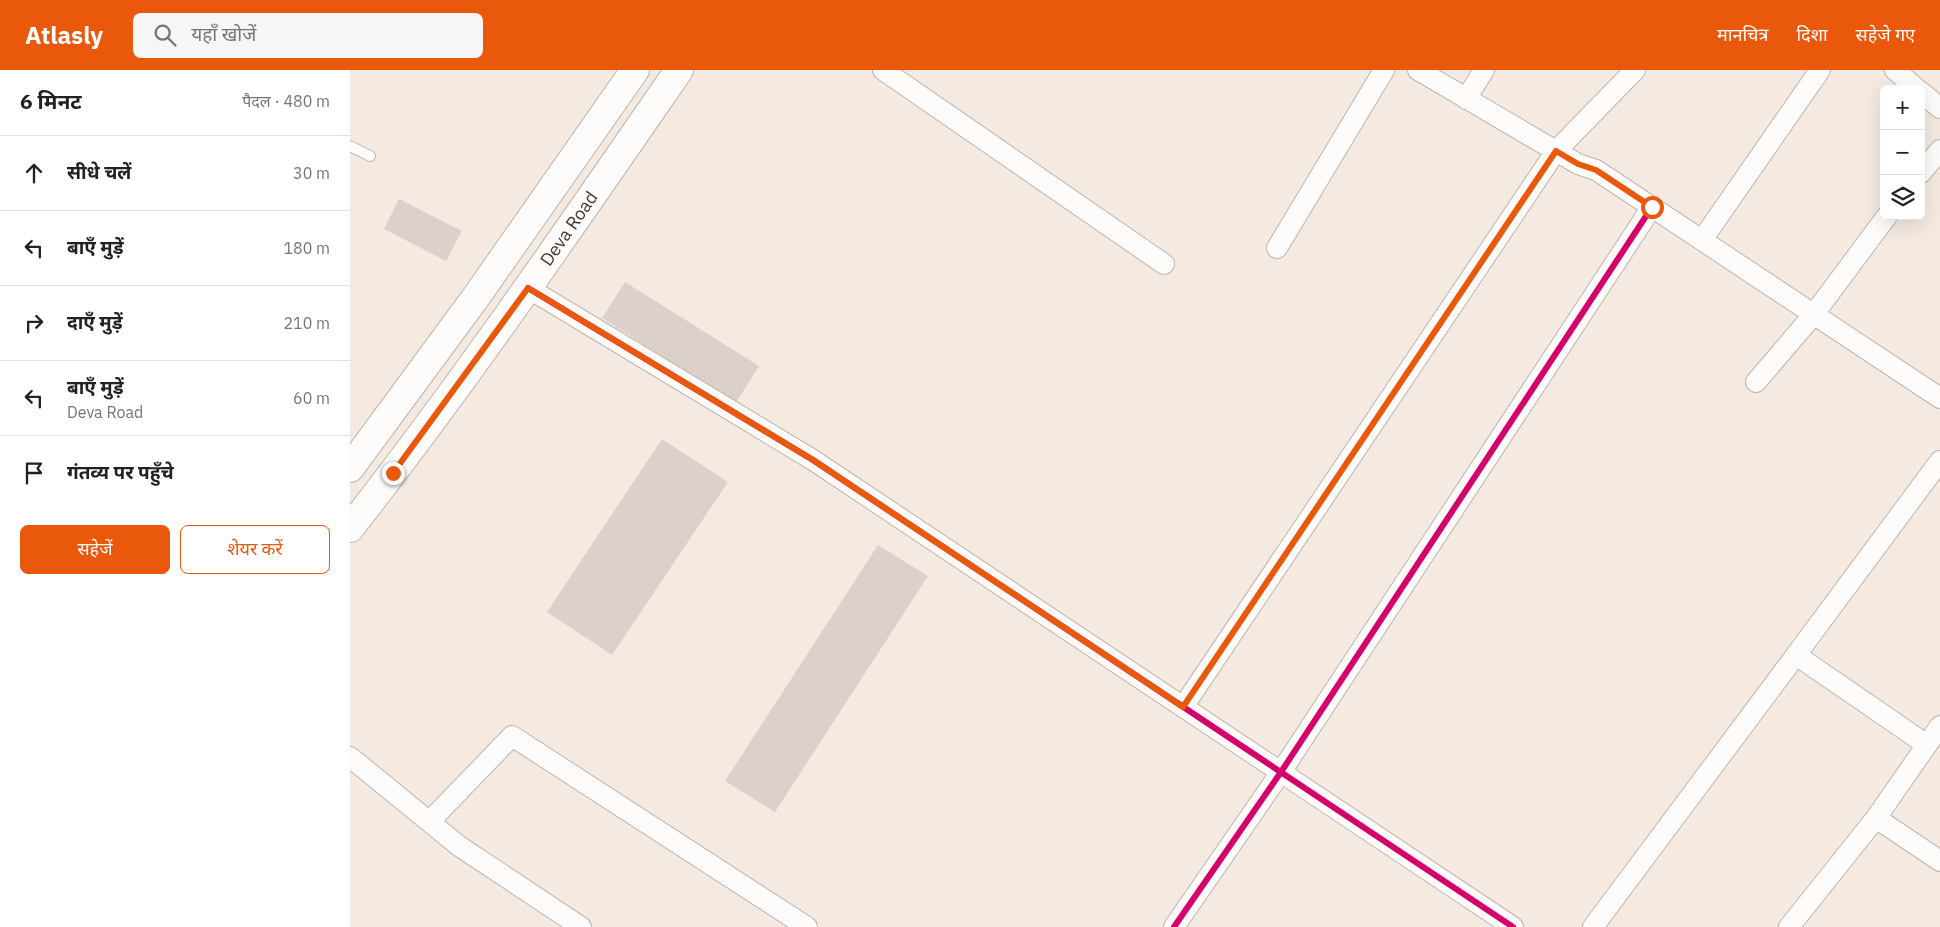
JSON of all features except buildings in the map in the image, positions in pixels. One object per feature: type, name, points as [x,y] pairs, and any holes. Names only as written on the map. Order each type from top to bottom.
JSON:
[{"type":"main road","name":"Deva Road","points":[[350,468],[476,297],[635,70]]},
{"type":"main road","name":"Deva Road","points":[[350,528],[393,473],[528,288],[678,70]]},
{"type":"street","points":[[883,70],[1164,264]]},
{"type":"street","points":[[1277,248],[1384,70]]},
{"type":"street","points":[[1418,70],[1578,164],[1596,170],[1940,398]]},
{"type":"street","points":[[1466,99],[1484,70]]},
{"type":"street","points":[[1183,707],[1556,151],[1635,70]]},
{"type":"street","points":[[1702,240],[1820,70]]},
{"type":"street","points":[[1895,70],[1912,85]]},
{"type":"street","points":[[1925,95],[1940,108]]},
{"type":"street","points":[[1925,168],[1940,150]]},
{"type":"street","points":[[1174,927],[1281,772],[1652,207]]},
{"type":"street","points":[[1756,382],[1814,314],[1884,220]]},
{"type":"street","points":[[528,288],[813,460],[1513,927]]},
{"type":"street","points":[[1593,927],[1940,461]]},
{"type":"street","points":[[1796,655],[1927,744]]},
{"type":"street","points":[[1789,927],[1876,818],[1940,726]]},
{"type":"street","points":[[430,821],[512,736],[807,927]]},
{"type":"street","points":[[350,757],[459,846],[581,927]]},
{"type":"street","points":[[1876,818],[1940,861]]},
{"type":"lane","points":[[350,146],[370,156]]},
{"type":"cycle path","points":[[1174,927],[1281,772],[1652,207]]},
{"type":"cycle path","points":[[528,288],[813,460],[1513,927]]},
{"type":"route","points":[[393,473],[528,288],[813,460],[1183,707],[1556,151],[1578,164],[1596,170],[1652,207]]}]
